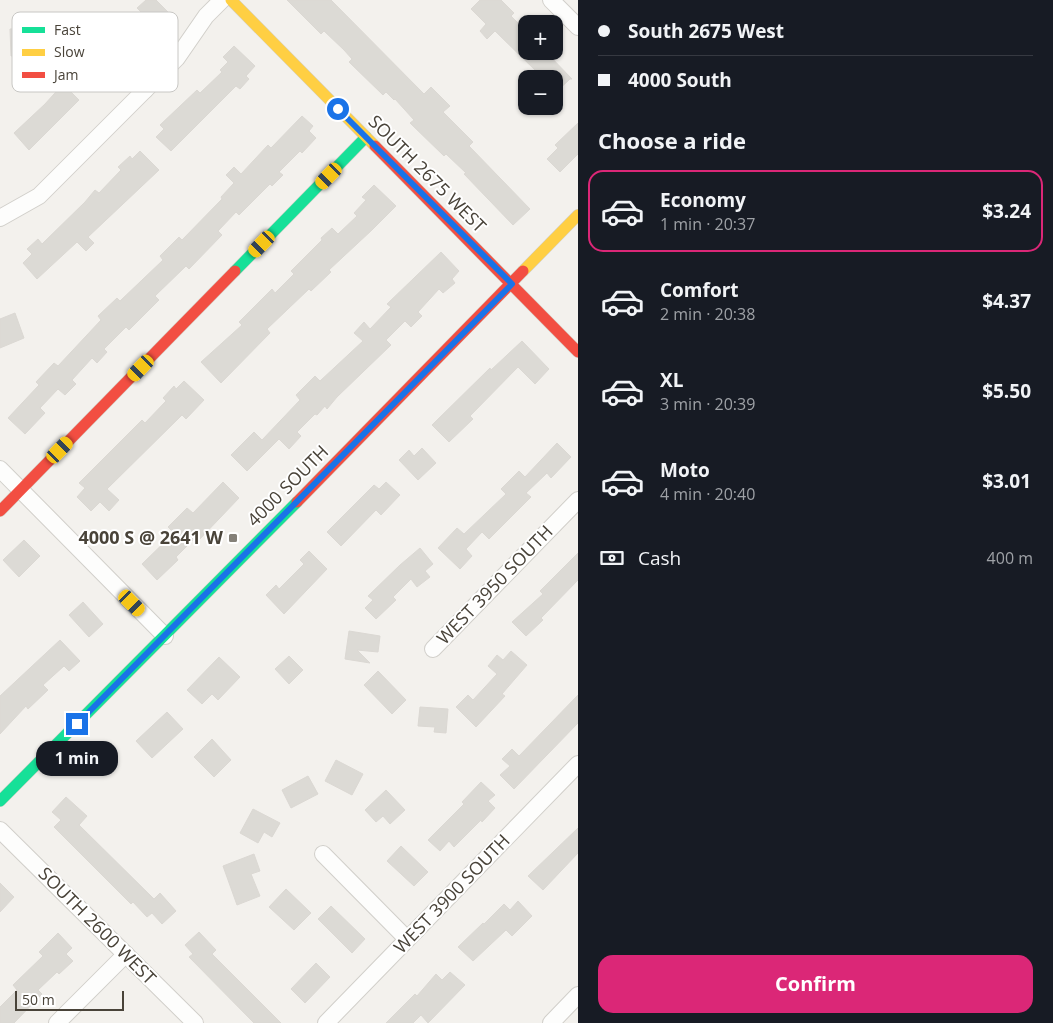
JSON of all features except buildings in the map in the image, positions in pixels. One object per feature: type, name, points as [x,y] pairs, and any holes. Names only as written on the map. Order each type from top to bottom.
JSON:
[{"type":"street","points":[[178,57],[206,16],[222,0]]},
{"type":"street","name":"SOUTH 2675 WEST","points":[[231,0],[578,352]]},
{"type":"street","points":[[551,0],[578,28]]},
{"type":"street","points":[[0,218],[39,196],[143,92]]},
{"type":"street","points":[[0,511],[366,137]]},
{"type":"street","name":"4000 SOUTH","points":[[0,801],[165,636],[578,215]]},
{"type":"street","points":[[0,469],[165,636]]},
{"type":"street","name":"WEST 3950 SOUTH","points":[[432,649],[578,500]]},
{"type":"street","name":"WEST 3900 SOUTH","points":[[326,1023],[578,764]]},
{"type":"street","name":"SOUTH 2600 WEST","points":[[0,830],[195,1023]]},
{"type":"street","points":[[323,854],[407,939]]},
{"type":"street","points":[[57,1023],[126,954]]},
{"type":"street","points":[[551,1023],[578,995]]},
{"type":"traffic: fast","points":[[235,271],[366,137]]},
{"type":"traffic: fast","points":[[0,801],[297,502]]},
{"type":"traffic: slow","points":[[231,0],[375,146]]},
{"type":"traffic: slow","points":[[523,271],[578,215]]},
{"type":"traffic: jam","points":[[375,146],[578,352]]},
{"type":"traffic: jam","points":[[0,511],[235,271]]},
{"type":"traffic: jam","points":[[297,502],[523,271]]},
{"type":"place","name":"4000 S @ 2641 W","points":[[233,538]]},
{"type":"route","points":[[77,724],[512,284],[338,109]]}]
